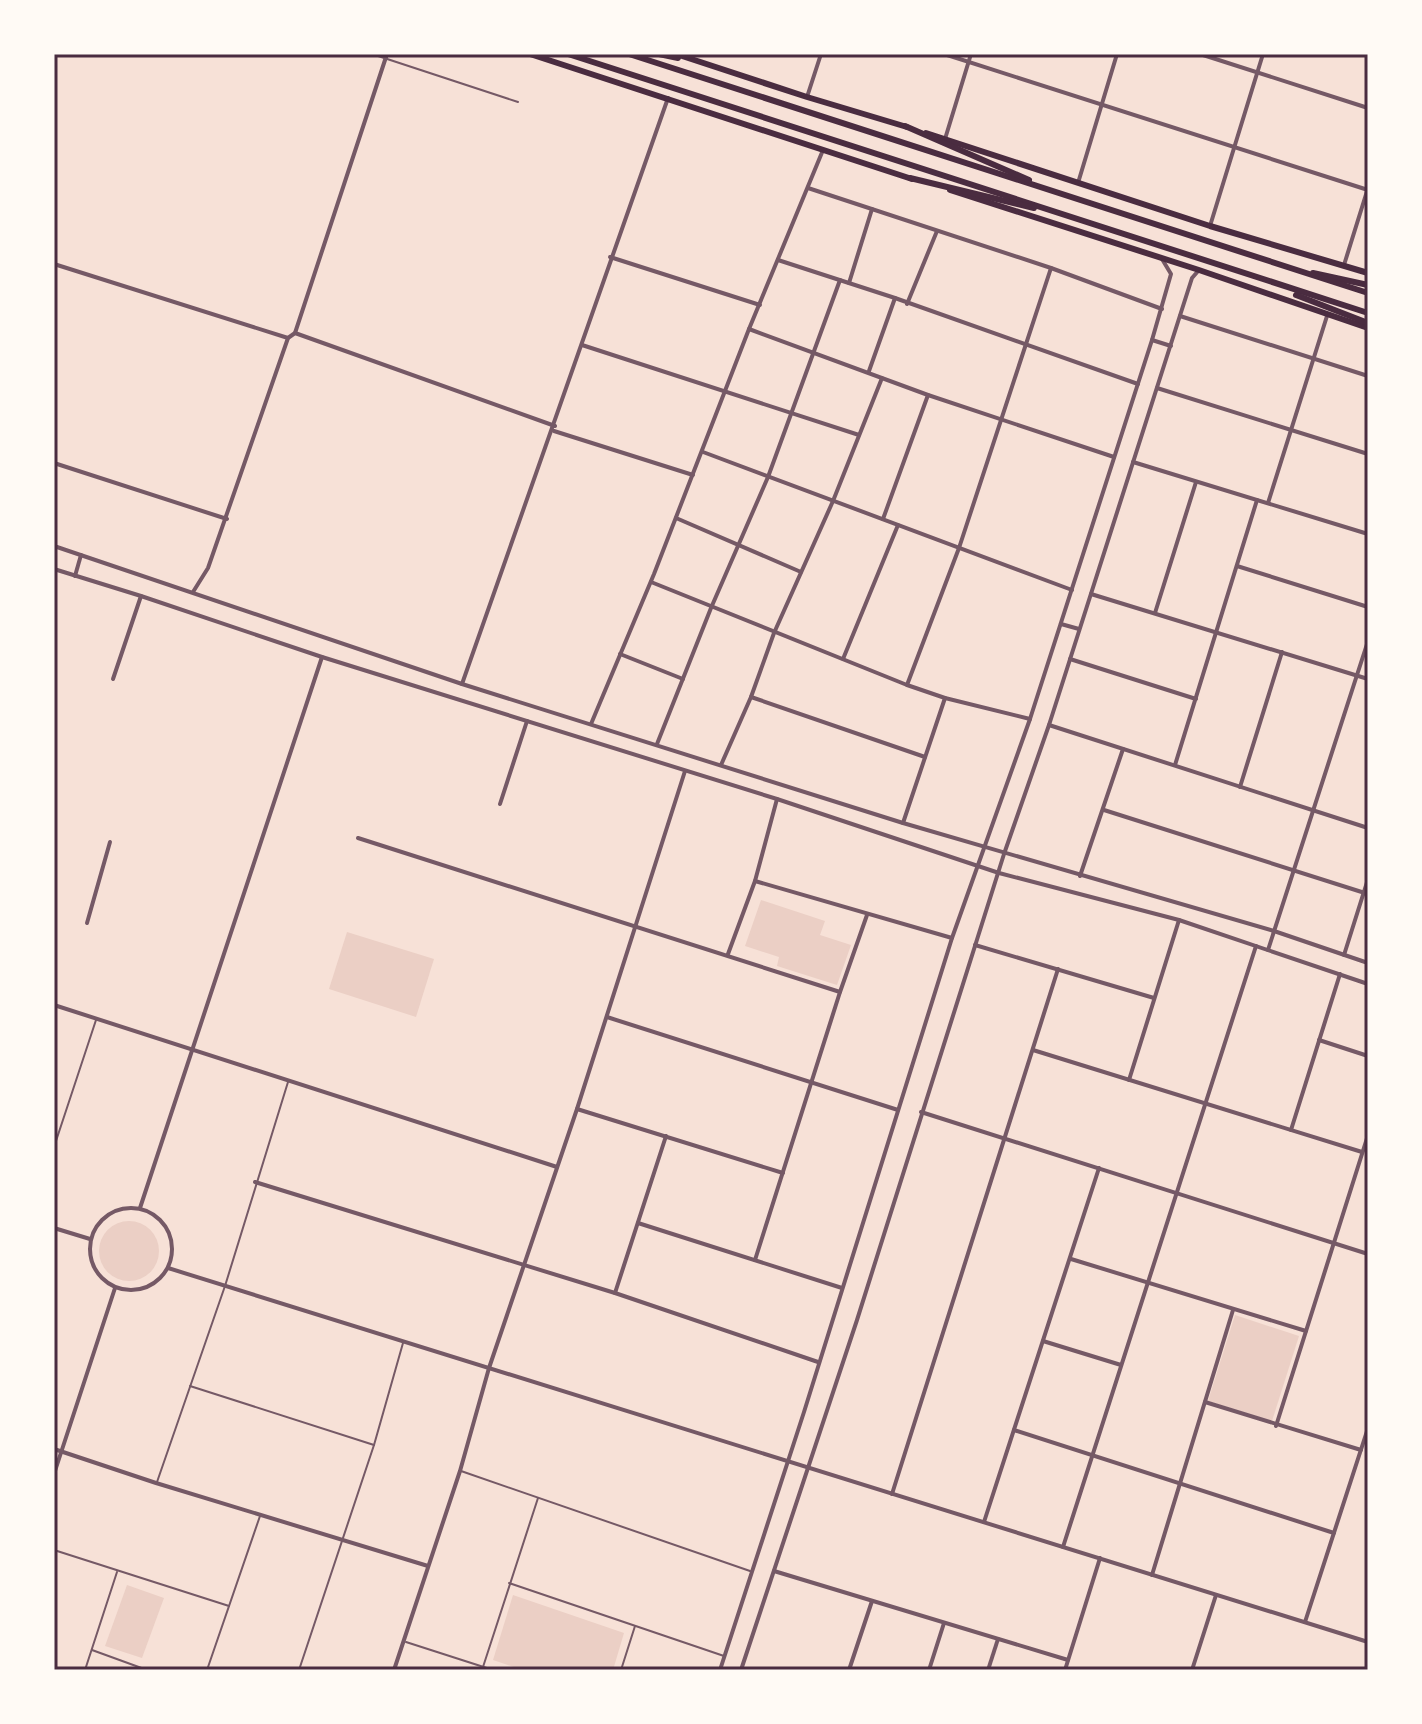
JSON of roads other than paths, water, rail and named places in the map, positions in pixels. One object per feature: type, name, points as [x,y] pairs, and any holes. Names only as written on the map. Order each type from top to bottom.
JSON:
[{"type":"main road","points":[[530,54],[1161,257],[1327,316],[1368,326]]},
{"type":"main road","points":[[544,54],[609,80]]},
{"type":"main road","points":[[568,54],[1368,313]]},
{"type":"main road","points":[[629,54],[1368,293]]},
{"type":"main road","points":[[659,54],[701,63]]},
{"type":"main road","points":[[681,55],[1210,226],[1368,273]]},
{"type":"main road","points":[[905,126],[1062,194]]},
{"type":"main road","points":[[910,178],[1088,221]]},
{"type":"main road","points":[[1285,266],[1368,285]]},
{"type":"main road","points":[[1252,277],[1368,326]]},
{"type":"street","points":[[807,97],[821,54]]},
{"type":"street","points":[[944,54],[1368,189],[1344,265]]},
{"type":"street","points":[[945,139],[971,54]]},
{"type":"street","points":[[1078,183],[1117,54]]},
{"type":"street","points":[[1200,54],[1368,108]]},
{"type":"street","points":[[1210,226],[1263,54]]},
{"type":"street","points":[[193,592],[208,568],[288,338],[295,333],[386,56]]},
{"type":"street","points":[[462,684],[668,98]]},
{"type":"street","points":[[591,724],[651,582],[749,329],[823,150]]},
{"type":"street","points":[[808,188],[1051,268],[1162,309]]},
{"type":"street","points":[[848,283],[872,209]]},
{"type":"street","points":[[907,304],[937,231]]},
{"type":"street","points":[[610,257],[760,305]]},
{"type":"street","points":[[720,1670],[952,938],[1030,719],[1162,309],[1171,274],[1161,257]]},
{"type":"street","points":[[778,260],[1138,384]]},
{"type":"street","points":[[54,264],[288,338]]},
{"type":"street","points":[[907,685],[959,548],[1051,268]]},
{"type":"street","points":[[741,1670],[857,1320],[921,1112],[1192,278],[1199,270]]},
{"type":"street","points":[[657,744],[768,477],[840,280]]},
{"type":"street","points":[[869,372],[895,298]]},
{"type":"street","points":[[1180,316],[1368,376]]},
{"type":"street","points":[[1268,503],[1327,316]]},
{"type":"street","points":[[749,329],[928,395],[1114,457]]},
{"type":"street","points":[[295,333],[554,428],[693,475]]},
{"type":"street","points":[[1152,340],[1171,346]]},
{"type":"street","points":[[582,345],[859,435]]},
{"type":"street","points":[[721,765],[882,378]]},
{"type":"street","points":[[1157,388],[1368,454]]},
{"type":"street","points":[[883,519],[928,395]]},
{"type":"street","points":[[702,452],[1072,590]]},
{"type":"street","points":[[1133,462],[1368,534]]},
{"type":"street","points":[[54,463],[227,519]]},
{"type":"street","points":[[1155,613],[1196,481]]},
{"type":"street","points":[[1175,766],[1257,500]]},
{"type":"street","points":[[676,518],[801,572]]},
{"type":"street","points":[[843,659],[898,525]]},
{"type":"street","points":[[54,546],[462,684],[984,848],[1274,931],[1368,963]]},
{"type":"street","points":[[75,576],[81,555]]},
{"type":"street","points":[[1237,566],[1368,607]]},
{"type":"street","points":[[54,569],[322,657],[777,799],[999,873],[1179,920],[1368,984]]},
{"type":"street","points":[[651,582],[907,685],[945,698],[1030,719]]},
{"type":"street","points":[[1091,594],[1368,679]]},
{"type":"street","points":[[113,679],[141,596]]},
{"type":"street","points":[[1061,624],[1079,629]]},
{"type":"street","points":[[1268,950],[1368,641]]},
{"type":"street","points":[[1240,787],[1282,652]]},
{"type":"street","points":[[620,654],[683,679]]},
{"type":"street","points":[[140,1208],[322,657]]},
{"type":"street","points":[[1070,659],[1196,699]]},
{"type":"street","points":[[751,697],[925,757]]},
{"type":"street","points":[[903,823],[945,698]]},
{"type":"street","points":[[500,804],[527,721]]},
{"type":"street","points":[[1049,725],[1368,828]]},
{"type":"street","points":[[1080,876],[1123,749]]},
{"type":"street","points":[[394,1670],[460,1471],[489,1368],[577,1109],[685,771]]},
{"type":"street","points":[[728,954],[755,881],[777,799]]},
{"type":"street","points":[[1104,810],[1366,893]]},
{"type":"street","points":[[358,838],[840,992]]},
{"type":"street","points":[[87,923],[110,842]]},
{"type":"street","points":[[1344,955],[1368,879]]},
{"type":"street","points":[[755,881],[952,938]]},
{"type":"street","points":[[755,1260],[867,915]]},
{"type":"street","points":[[1129,1080],[1179,920]]},
{"type":"street","points":[[975,945],[1154,998]]},
{"type":"street","points":[[1063,1547],[1256,946]]},
{"type":"street","points":[[892,1494],[1058,969]]},
{"type":"street","points":[[1291,1130],[1340,974]]},
{"type":"street","points":[[54,1005],[557,1167]]},
{"type":"street","points":[[607,1017],[898,1110]]},
{"type":"street","points":[[1319,1040],[1368,1056]]},
{"type":"street","points":[[1033,1050],[1362,1152]]},
{"type":"street","points":[[577,1109],[783,1173]]},
{"type":"street","points":[[921,1112],[1368,1254]]},
{"type":"street","points":[[1276,1426],[1368,1135]]},
{"type":"street","points":[[615,1293],[666,1136]]},
{"type":"street","points":[[984,1522],[1099,1168]]},
{"type":"street","points":[[255,1182],[615,1293],[818,1362]]},
{"type":"street","points":[[124,1208],[140,1208],[157,1217],[169,1232],[173,1252],[168,1268],[153,1285],[134,1291],[115,1288],[102,1280],[93,1268],[89,1254],[90,1239],[97,1224],[109,1214],[124,1208]]},
{"type":"street","points":[[638,1223],[842,1288]]},
{"type":"street","points":[[54,1228],[90,1239]]},
{"type":"street","points":[[1070,1258],[1306,1331]]},
{"type":"street","points":[[168,1268],[1368,1642]]},
{"type":"street","points":[[54,1474],[115,1288]]},
{"type":"street","points":[[1152,1575],[1233,1310]]},
{"type":"street","points":[[1043,1341],[1121,1365]]},
{"type":"street","points":[[1205,1402],[1361,1450]]},
{"type":"street","points":[[1305,1622],[1368,1428]]},
{"type":"street","points":[[1014,1430],[1334,1533]]},
{"type":"street","points":[[54,1449],[428,1566]]},
{"type":"street","points":[[1065,1670],[1100,1558]]},
{"type":"street","points":[[774,1571],[1068,1660]]},
{"type":"street","points":[[1192,1670],[1216,1595]]},
{"type":"street","points":[[849,1670],[872,1601]]},
{"type":"street","points":[[929,1670],[944,1622]]},
{"type":"street","points":[[988,1670],[998,1639]]},
{"type":"lane","points":[[372,54],[386,56],[518,102]]},
{"type":"lane","points":[[54,1147],[96,1020]]},
{"type":"lane","points":[[156,1483],[225,1286],[288,1082]]},
{"type":"lane","points":[[299,1670],[374,1445],[403,1341]]},
{"type":"lane","points":[[189,1386],[374,1445]]},
{"type":"lane","points":[[460,1471],[751,1571]]},
{"type":"lane","points":[[483,1667],[538,1498]]},
{"type":"lane","points":[[207,1670],[260,1514]]},
{"type":"lane","points":[[54,1550],[229,1606]]},
{"type":"lane","points":[[85,1670],[117,1570]]},
{"type":"lane","points":[[509,1583],[724,1656]]},
{"type":"lane","points":[[621,1670],[635,1626]]},
{"type":"lane","points":[[404,1641],[493,1670]]},
{"type":"lane","points":[[92,1650],[147,1670]]}]
